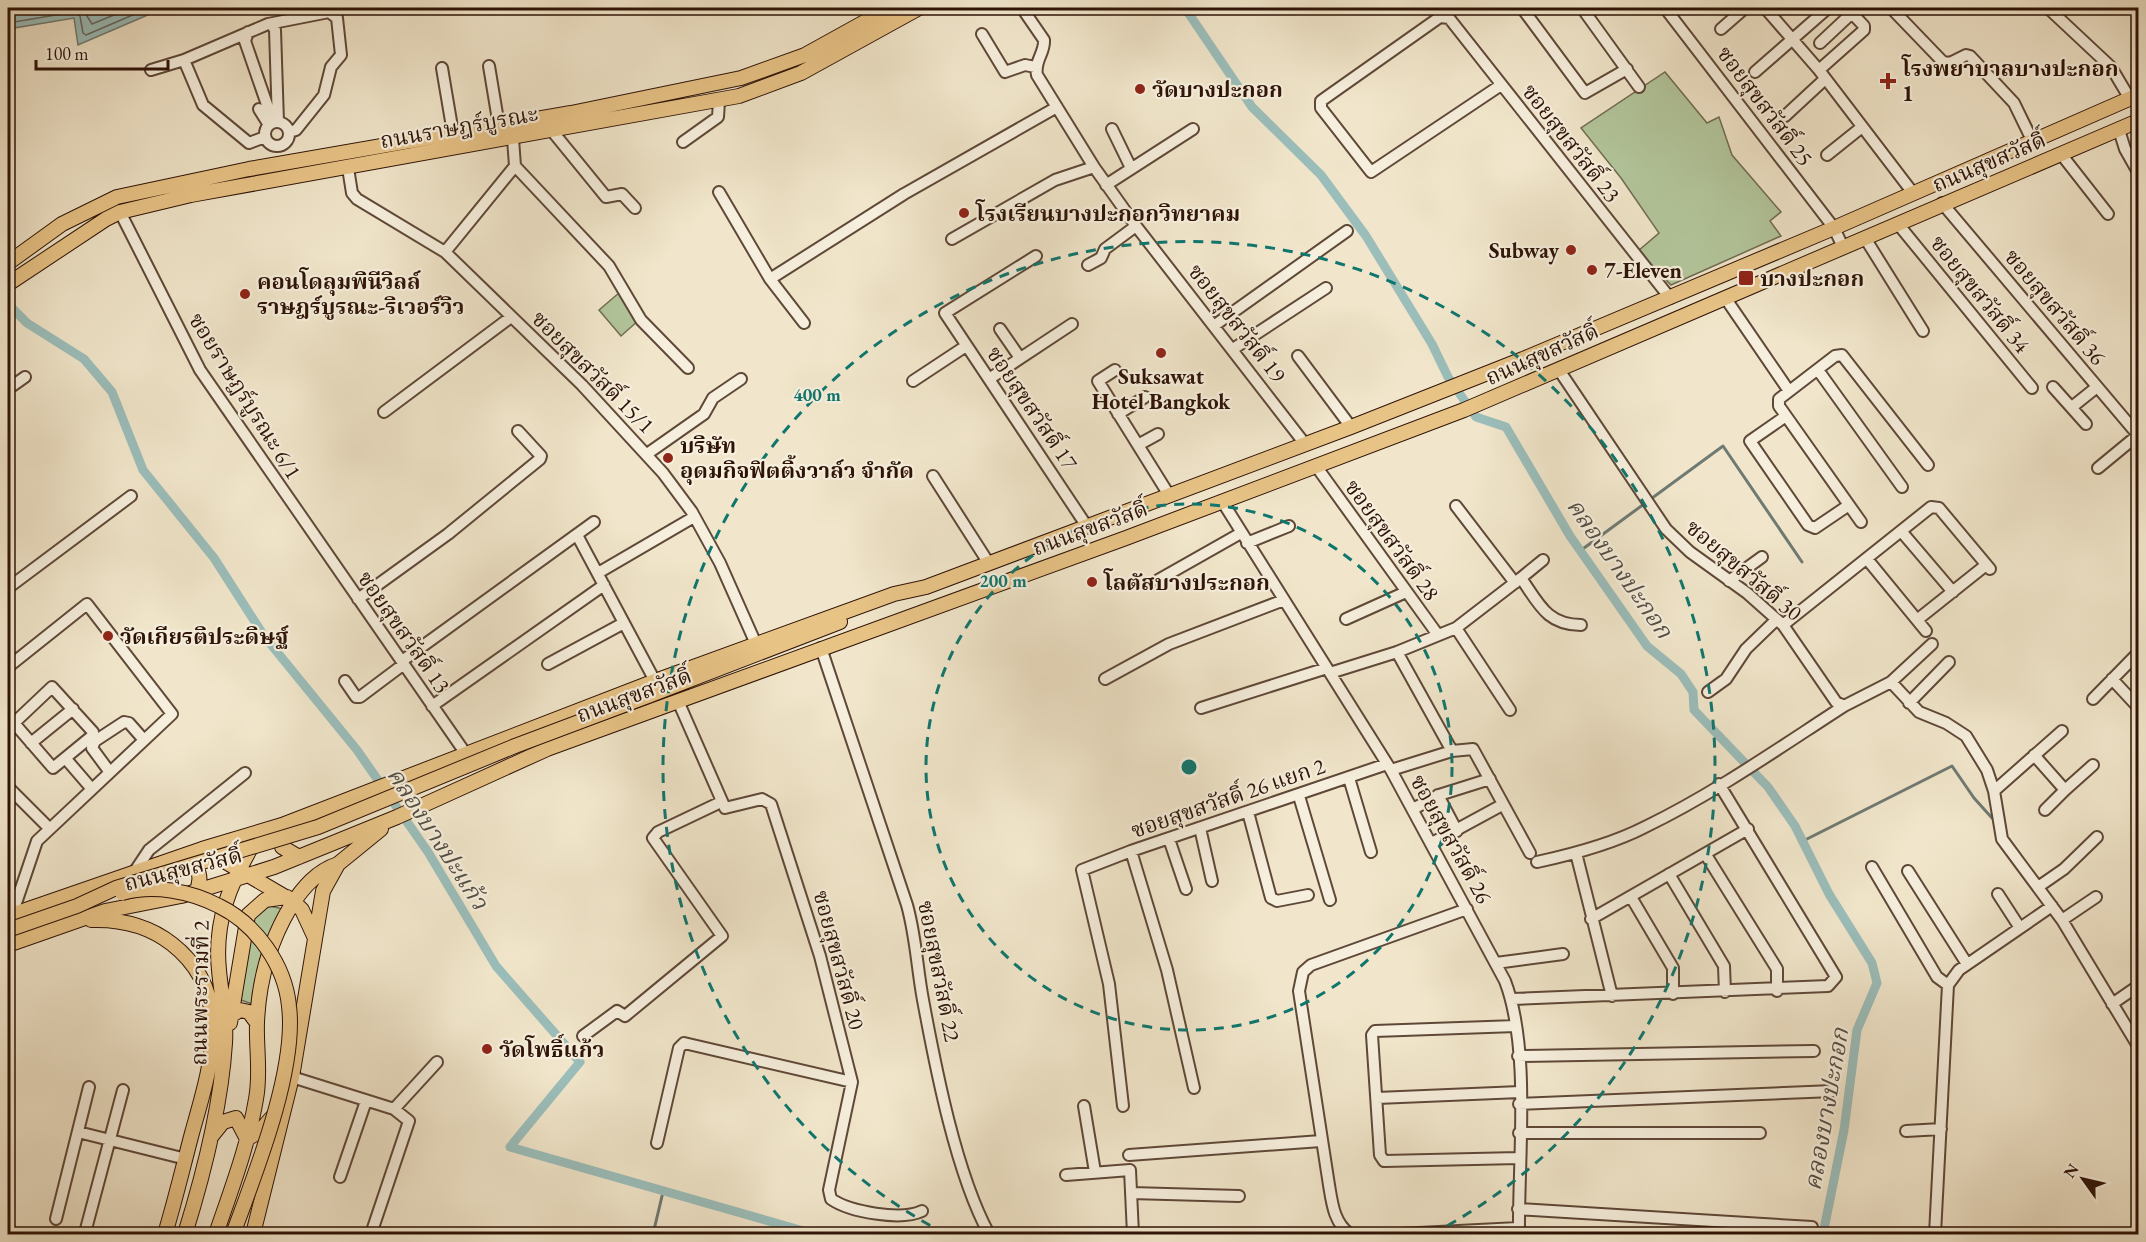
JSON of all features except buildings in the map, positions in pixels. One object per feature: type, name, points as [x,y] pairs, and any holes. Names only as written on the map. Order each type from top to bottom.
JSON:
[{"type":"main road","name":"ถนนราษฎร์บูรณะ","points":[[8,263],[62,224],[117,197],[207,177],[710,86],[764,72],[833,40],[890,8]]},
{"type":"main road","name":"ถนนราษฎร์บูรณะ","points":[[8,284],[35,264],[120,212],[210,192],[720,101],[761,90],[801,73],[919,8]]},
{"type":"main road","name":"ถนนสุขสวัสดิ์","points":[[10,916],[135,871],[282,825],[655,681],[894,594],[917,590],[1351,427],[1670,298],[2134,97]]},
{"type":"main road","name":"ถนนสุขสวัสดิ์","points":[[8,945],[73,921],[131,904],[196,892],[241,874],[299,858],[397,817],[547,749],[1464,410],[1843,248],[1942,203],[2139,121]]},
{"type":"main road","points":[[207,177],[210,192]]},
{"type":"main road","points":[[117,197],[120,212]]},
{"type":"main road","points":[[76,906],[116,888],[318,827],[515,746],[811,634],[917,590]]},
{"type":"main road","points":[[216,1234],[247,1139],[260,1067],[257,1023],[267,955],[291,899],[316,875],[338,864],[397,817]]},
{"type":"main road","points":[[282,825],[280,843],[285,850],[299,858]]},
{"type":"main road","name":"ถนนพระรามที่ 2","points":[[185,1234],[211,1137],[225,1043],[218,934],[224,904],[264,831]]},
{"type":"main road","points":[[202,849],[241,874],[291,899],[302,909],[314,936]]},
{"type":"main road","points":[[183,855],[197,867],[200,875],[196,892]]},
{"type":"main road","points":[[253,1234],[292,1077],[323,891],[338,864]]},
{"type":"main road","points":[[8,930],[76,906],[128,891],[158,890],[197,896],[222,907],[242,921],[261,941],[276,964],[290,1005],[289,1042],[269,1129],[233,1234]]},
{"type":"main road","points":[[225,1043],[232,1015],[244,928],[248,915],[265,900],[291,899]]},
{"type":"main road","name":"ถนนพระรามที่ 2","points":[[73,921],[122,921],[148,929],[164,938],[193,964],[206,989],[211,1008],[213,1033],[207,1084],[165,1234]]},
{"type":"main road","points":[[211,1008],[225,1043]]},
{"type":"main road","points":[[232,1015],[240,1010],[249,1011],[257,1023]]},
{"type":"main road","points":[[247,1139],[266,1125],[288,1094]]},
{"type":"main road","points":[[211,1137],[223,1122],[236,1118],[247,1139]]},
{"type":"main road","points":[[238,1168],[270,1143],[281,1125]]},
{"type":"street","points":[[982,34],[1005,72],[1025,65],[1035,67],[1045,46],[1044,40],[1022,8]]},
{"type":"street","points":[[1522,8],[1585,93],[1627,69]]},
{"type":"street","points":[[1582,8],[1640,87]]},
{"type":"street","name":"ซอยสุขสวัสดิ์ 25","points":[[1665,8],[1834,228],[1843,248]]},
{"type":"street","points":[[1721,29],[1745,8]]},
{"type":"street","points":[[1765,8],[1822,74],[1913,193]]},
{"type":"street","points":[[1755,72],[1828,8]]},
{"type":"street","points":[[1891,8],[1943,63],[1950,63],[1966,55],[1970,56],[2014,103],[2032,140]]},
{"type":"street","points":[[2048,8],[2111,67],[2134,97]]},
{"type":"street","points":[[1785,116],[1864,30],[1864,26],[1850,10],[1820,43]]},
{"type":"street","points":[[151,70],[184,60],[268,24],[329,12],[337,18],[341,55],[331,67],[324,95],[296,130],[278,125]]},
{"type":"street","name":"ซอยสุขสวัสดิ์ 23","points":[[1501,85],[1376,171],[1367,170],[1321,108],[1321,101],[1440,17],[1449,18],[1670,298]]},
{"type":"street","points":[[268,24],[272,25],[275,30],[278,125]]},
{"type":"street","points":[[248,32],[245,41],[278,125]]},
{"type":"street","points":[[184,60],[201,101],[208,111],[249,143],[265,137],[278,125],[283,101]]},
{"type":"street","points":[[489,66],[499,126]]},
{"type":"street","name":"ซอยสุขสวัสดิ์ 19","points":[[1035,67],[1037,75],[1094,167],[1136,226],[1305,444]]},
{"type":"street","points":[[442,68],[453,133]]},
{"type":"street","points":[[683,142],[718,117],[720,101]]},
{"type":"street","points":[[770,279],[904,194],[1057,107]]},
{"type":"street","points":[[260,109],[278,125],[288,139],[280,146],[273,146],[265,137]]},
{"type":"street","points":[[1827,155],[1862,127]]},
{"type":"street","points":[[1112,129],[1131,168]]},
{"type":"street","points":[[1106,184],[1193,129]]},
{"type":"street","points":[[2119,130],[2125,149],[2139,172]]},
{"type":"street","points":[[553,132],[606,196],[622,194],[636,208]]},
{"type":"street","points":[[513,139],[515,166],[609,266],[641,320],[688,368]]},
{"type":"street","points":[[2061,154],[2108,214]]},
{"type":"street","points":[[445,252],[515,166]]},
{"type":"street","points":[[952,239],[1055,180],[1094,167]]},
{"type":"street","name":"ซอยสุขสวัสดิ์ 15/1","points":[[348,168],[352,193],[357,199],[445,252],[647,454],[694,517],[720,563],[756,644]]},
{"type":"street","points":[[719,192],[770,279],[804,323]]},
{"type":"street","name":"ซอยสุขสวัสดิ์ 36","points":[[1942,203],[2138,435]]},
{"type":"street","name":"ซอยราษฎร์บูรณะ 6/1","points":[[120,212],[200,370],[311,532]]},
{"type":"street","name":"ซอยสุขสวัสดิ์ 34","points":[[1898,224],[2031,388]]},
{"type":"street","points":[[1088,265],[1101,258],[1106,249],[1136,226]]},
{"type":"street","points":[[1215,325],[1347,231]]},
{"type":"street","points":[[1865,238],[1923,331]]},
{"type":"street","name":"ซอยสุขสวัสดิ์ 17","points":[[1036,256],[945,313],[1086,525]]},
{"type":"street","points":[[1233,349],[1326,288]]},
{"type":"street","points":[[1725,299],[1789,391]]},
{"type":"street","points":[[384,412],[511,316]]},
{"type":"street","points":[[988,379],[1072,324]]},
{"type":"street","points":[[1000,329],[1020,358]]},
{"type":"street","points":[[913,381],[947,354],[966,346]]},
{"type":"street","points":[[1861,522],[1786,417],[1779,406],[1779,399],[1835,356],[1842,355],[1848,359],[1928,465]]},
{"type":"street","points":[[1298,356],[1351,427]]},
{"type":"street","points":[[1115,370],[1098,381],[1169,495]]},
{"type":"street","name":"ซอยสุขสวัสดิ์ 30","points":[[1558,370],[1646,503],[1669,532],[1690,552],[1780,622],[1829,696],[1844,706]]},
{"type":"street","points":[[1818,370],[1902,487]]},
{"type":"street","points":[[8,389],[25,377]]},
{"type":"street","name":"ซอยสุขสวัสดิ์ 15/1","points":[[647,454],[704,414],[713,398],[741,379]]},
{"type":"street","points":[[2054,387],[2086,424]]},
{"type":"street","points":[[2072,407],[2097,387]]},
{"type":"street","points":[[1118,414],[1145,397]]},
{"type":"street","points":[[1786,417],[1750,441],[1811,527],[1815,528],[1849,505]]},
{"type":"street","points":[[358,599],[448,534],[540,459],[541,456],[518,431]]},
{"type":"street","points":[[1138,445],[1158,434]]},
{"type":"street","points":[[2098,468],[2138,435]]},
{"type":"street","name":"ซอยสุขสวัสดิ์ 28","points":[[1316,466],[1438,635]]},
{"type":"street","points":[[933,476],[988,562]]},
{"type":"street","points":[[8,588],[131,496]]},
{"type":"street","name":"ซอยสุขสวัสดิ์ 26","points":[[1222,501],[1389,767],[1496,963],[1512,999],[1520,1092],[1519,1231]]},
{"type":"street","points":[[1456,506],[1552,619],[1563,625],[1581,626]]},
{"type":"street","points":[[1708,692],[1726,679],[1746,649],[1867,559],[1931,507],[1939,508],[1988,567],[1917,620]]},
{"type":"street","points":[[598,573],[694,517]]},
{"type":"street","points":[[345,681],[356,697],[360,697],[594,522]]},
{"type":"street","points":[[1247,543],[1290,526]]},
{"type":"street","points":[[1901,531],[1953,592]]},
{"type":"street","name":"ซอยสุขสวัสดิ์ 13","points":[[311,532],[466,754]]},
{"type":"street","points":[[1158,580],[1241,533]]},
{"type":"street","points":[[577,535],[622,624],[655,681]]},
{"type":"street","points":[[1729,581],[1762,557]]},
{"type":"street","points":[[1867,559],[1926,631]]},
{"type":"street","points":[[1202,708],[1397,652],[1455,628],[1543,560]]},
{"type":"street","points":[[432,706],[604,585]]},
{"type":"street","points":[[1346,619],[1406,592]]},
{"type":"street","points":[[1105,679],[1169,644],[1284,600]]},
{"type":"street","points":[[8,667],[87,604],[171,711],[168,721],[109,771],[37,841],[10,916]]},
{"type":"street","points":[[548,664],[622,624]]},
{"type":"street","points":[[1455,628],[1510,710]]},
{"type":"street","points":[[1397,652],[1452,751],[1473,749],[1502,805],[1534,858],[1576,854],[1645,828],[1742,772],[1844,706],[1891,682],[1932,644]]},
{"type":"street","name":"ซอยสุขสวัสดิ์ 22","points":[[821,648],[907,905],[915,935],[923,999],[945,1101],[969,1189],[989,1234]]},
{"type":"street","points":[[2093,699],[2139,653]]},
{"type":"street","points":[[1909,703],[1949,662]]},
{"type":"street","points":[[2112,680],[2139,707]]},
{"type":"street","points":[[1891,682],[1909,703],[1929,718],[1946,723],[1966,736],[1987,770],[1995,791],[2002,839],[2062,920],[2139,1046]]},
{"type":"street","points":[[52,687],[93,732],[92,736],[53,768],[31,743],[14,723],[52,687]]},
{"type":"street","points":[[583,1036],[617,1011],[625,1016],[722,936],[653,838],[658,832],[722,802],[678,701]]},
{"type":"street","points":[[31,743],[73,709]]},
{"type":"street","points":[[109,771],[93,753],[92,748],[95,741],[124,722],[129,723],[144,741]]},
{"type":"street","points":[[1995,791],[2062,731]]},
{"type":"street","name":"ซอยสุขสวัสดิ์ 26 แยก 2","points":[[1123,1106],[1109,984],[1082,870],[1131,851],[1349,778],[1452,751]]},
{"type":"street","points":[[2034,754],[2065,790]]},
{"type":"street","points":[[66,759],[91,788]]},
{"type":"street","points":[[2045,810],[2093,765]]},
{"type":"street","points":[[135,871],[149,850],[245,773]]},
{"type":"street","points":[[1349,778],[1371,852]]},
{"type":"street","points":[[1413,809],[1438,795],[1490,779]]},
{"type":"street","points":[[1512,999],[1777,991],[1828,986],[1836,977],[1719,784]]},
{"type":"street","points":[[8,787],[49,828]]},
{"type":"street","points":[[1438,795],[1457,831]]},
{"type":"street","points":[[1299,796],[1330,900]]},
{"type":"street","name":"ซอยสุขสวัสดิ์ 20","points":[[722,802],[728,809],[762,799],[771,804],[820,956],[852,1082],[830,1190],[831,1199],[840,1205],[888,1215],[911,1216],[922,1211]]},
{"type":"street","points":[[1432,843],[1502,805]]},
{"type":"street","points":[[1248,812],[1271,898],[1277,901],[1308,895]]},
{"type":"street","points":[[1200,828],[1212,881]]},
{"type":"street","points":[[1591,919],[1748,830]]},
{"type":"street","points":[[2038,887],[2064,869],[2097,837]]},
{"type":"street","points":[[1169,839],[1186,889]]},
{"type":"street","points":[[1131,851],[1167,970],[1194,1088]]},
{"type":"street","points":[[1576,854],[1612,996]]},
{"type":"street","points":[[1706,855],[1777,969],[1777,991]]},
{"type":"street","points":[[1872,867],[1937,977],[1948,985]]},
{"type":"street","points":[[1908,870],[1967,964]]},
{"type":"street","points":[[1670,874],[1724,966],[1725,992]]},
{"type":"street","points":[[1998,894],[2020,928]]},
{"type":"street","points":[[1631,897],[1673,968],[1673,994]]},
{"type":"street","points":[[2062,920],[2096,897]]},
{"type":"street","points":[[1935,1234],[1948,985],[1959,970],[2052,906]]},
{"type":"street","points":[[1350,1234],[1341,1228],[1333,1210],[1299,991],[1303,972],[1311,965],[1467,909]]},
{"type":"street","points":[[1496,963],[1563,954]]},
{"type":"street","points":[[2112,1004],[2139,986]]},
{"type":"street","points":[[1516,1026],[1375,1031],[1372,1035],[1380,1155],[1388,1162],[1519,1158]]},
{"type":"street","points":[[657,1143],[679,1048],[684,1043],[852,1082]]},
{"type":"street","points":[[1518,1056],[1814,1051]]},
{"type":"street","points":[[394,1110],[437,1062]]},
{"type":"street","points":[[292,1077],[394,1110],[405,1116],[409,1126],[371,1234]]},
{"type":"street","points":[[56,1219],[89,1087]]},
{"type":"street","points":[[86,1229],[123,1090]]},
{"type":"street","points":[[1520,1104],[1833,1091]]},
{"type":"street","points":[[1377,1098],[1520,1092]]},
{"type":"street","points":[[340,1177],[366,1101]]},
{"type":"street","points":[[1084,1106],[1095,1172]]},
{"type":"street","points":[[1906,1131],[1941,1129]]},
{"type":"street","points":[[78,1132],[186,1159]]},
{"type":"street","points":[[1519,1133],[1760,1133]]},
{"type":"street","points":[[1129,1155],[1321,1141]]},
{"type":"street","points":[[1066,1175],[1130,1170],[1133,1234]]},
{"type":"street","points":[[1131,1193],[1239,1196]]},
{"type":"street","points":[[1518,1209],[1812,1227]]},
{"type":"street","points":[[1399,1234],[1519,1231]]},
{"type":"green space","points":[[1665,72],[1707,123],[1719,117],[1732,155],[1781,212],[1770,221],[1781,236],[1671,285],[1638,251],[1659,233],[1621,178],[1581,128]]},
{"type":"green space","points":[[620,292],[639,320],[621,336],[599,310]]},
{"type":"green space","points":[[270,906],[283,909],[262,952],[252,1004],[241,1000],[250,922],[263,909]]},
{"type":"water","points":[[8,8],[164,8],[78,45],[74,18],[8,29]]},
{"type":"waterway","name":"คลองบางปะกอก","points":[[1185,8],[1252,107],[1321,175],[1366,236],[1432,344],[1448,377],[1476,417],[1506,427],[1570,536],[1647,646],[1681,674],[1693,692],[1694,710],[1768,787],[1795,826],[1829,894],[1872,963],[1877,983],[1857,1030],[1844,1130],[1823,1234]]},
{"type":"waterway","name":"คลองบางปะแก้ว","points":[[8,304],[27,323],[84,359],[112,392],[143,470],[214,558],[264,636],[357,750],[428,852],[496,966],[580,1062],[510,1147],[814,1234]]},
{"type":"waterway","points":[[1580,551],[1723,446],[1802,562]]},
{"type":"waterway","points":[[1803,841],[1952,766],[1974,798],[1992,818]]},
{"type":"waterway","points":[[653,1234],[663,1192]]},
{"type":"place","name":"โรงพยาบาลบางปะกอก 1","points":[[1888,81]]},
{"type":"place","name":"วัดบางปะกอก","points":[[1140,89]]},
{"type":"place","name":"โรงเรียนบางปะกอกวิทยาคม","points":[[964,213]]},
{"type":"place","name":"Subway","points":[[1571,250]]},
{"type":"place","name":"7-Eleven","points":[[1592,270]]},
{"type":"place","name":"บางปะกอก","points":[[1746,278]]},
{"type":"place","name":"คอนโดลุมพินีวิลล์ ราษฎร์บูรณะ-ริเวอร์วิว","points":[[245,294]]},
{"type":"place","name":"Suksawat Hotel Bangkok","points":[[1161,353]]},
{"type":"place","name":"บริษัท อุดมกิจฟิตติ้งวาล์ว จำกัด","points":[[668,458]]},
{"type":"place","name":"โลตัสบางประกอก","points":[[1092,582]]},
{"type":"place","name":"วัดเกียรติประดิษฐ์","points":[[108,636]]},
{"type":"place","name":"วัดโพธิ์แก้ว","points":[[487,1049]]}]
